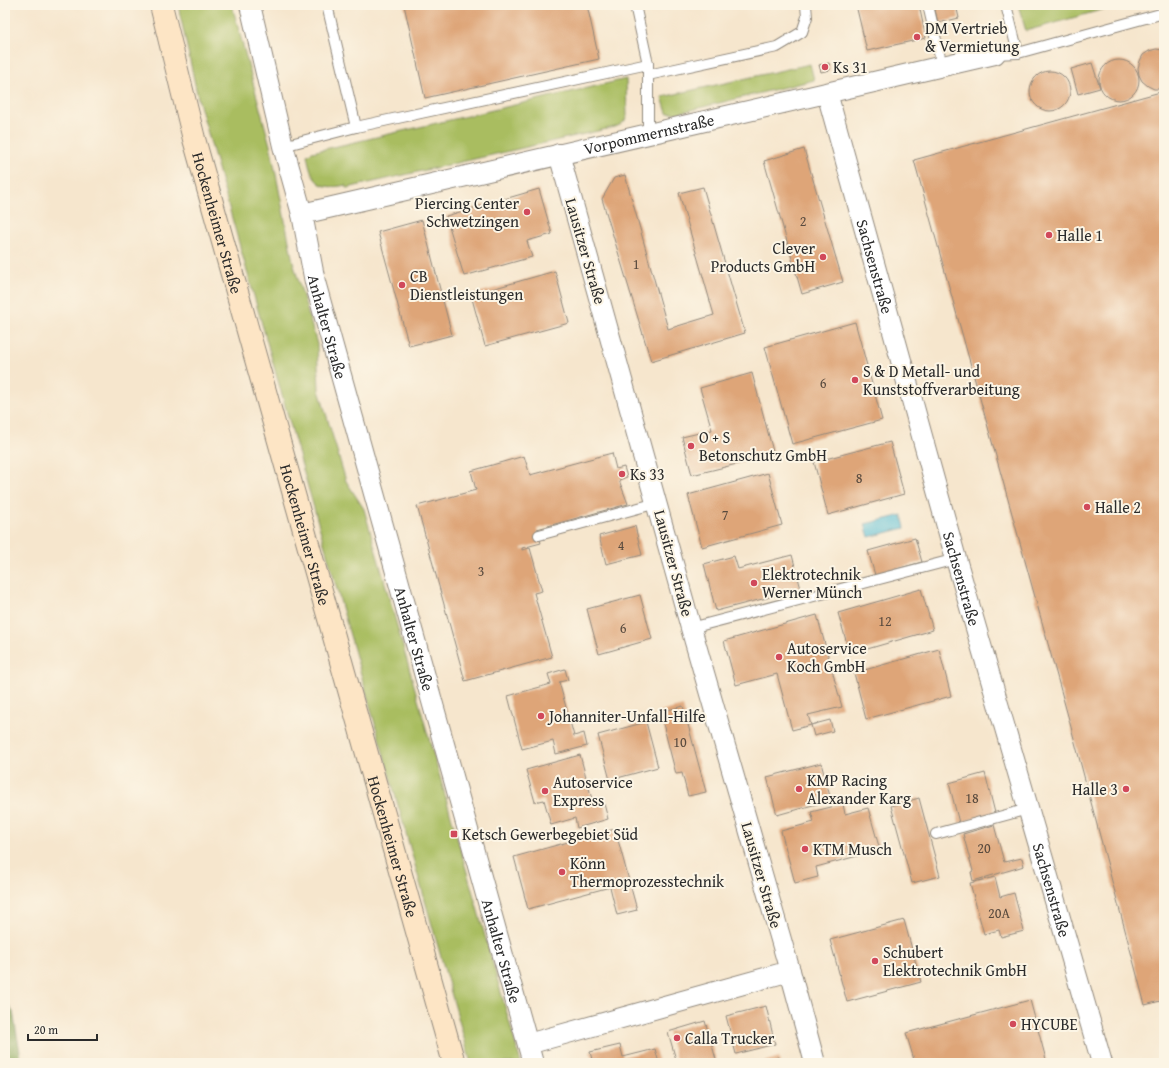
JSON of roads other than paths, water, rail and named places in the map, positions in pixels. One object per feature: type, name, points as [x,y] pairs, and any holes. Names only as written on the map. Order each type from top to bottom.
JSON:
[{"type":"street","name":"Hockenheimer Straße","points":[[161,5],[196,146],[454,1063]]},
{"type":"street","points":[[250,5],[302,214]]},
{"type":"street","name":"Vorpommernstraße","points":[[302,214],[995,54]]},
{"type":"street","name":"Sachsenstraße","points":[[827,93],[956,559],[1102,1063]]},
{"type":"street","name":"Lausitzer Straße","points":[[559,154],[815,1063]]},
{"type":"street","name":"Anhalter Straße","points":[[302,214],[314,282],[533,1063]]},
{"type":"street","points":[[528,1044],[790,971]]},
{"type":"lane","points":[[327,5],[356,128]]},
{"type":"lane","points":[[635,5],[648,64],[648,134]]},
{"type":"lane","points":[[648,75],[777,47],[802,32],[807,17],[806,5]]},
{"type":"lane","points":[[928,5],[942,66]]},
{"type":"lane","points":[[1006,5],[1018,52]]},
{"type":"lane","points":[[995,54],[1018,52],[1164,13]]},
{"type":"lane","points":[[284,146],[356,128],[648,64]]},
{"type":"lane","points":[[538,535],[657,503]]},
{"type":"lane","points":[[692,628],[956,559]]},
{"type":"lane","points":[[936,834],[1028,809]]},
{"type":"water","points":[[902,515],[905,528],[869,537],[865,524]]},
{"type":"place","name":"DM Vertrieb & Vermietung","points":[[917,37]]},
{"type":"place","name":"Ks 31","points":[[825,67]]},
{"type":"place","name":"Piercing Center Schwetzingen","points":[[527,212]]},
{"type":"place","name":"Halle 1","points":[[1049,235]]},
{"type":"place","name":"Clever Products GmbH","points":[[823,257]]},
{"type":"place","name":"CB Dienstleistungen","points":[[402,285]]},
{"type":"place","name":"S & D Metall- und Kunststoffverarbeitung","points":[[855,380]]},
{"type":"place","name":"O + S Betonschutz GmbH","points":[[691,446]]},
{"type":"place","name":"Ks 33","points":[[622,474]]},
{"type":"place","name":"Halle 2","points":[[1087,507]]},
{"type":"place","name":"Elektrotechnik Werner Münch","points":[[754,583]]},
{"type":"place","name":"Autoservice Koch GmbH","points":[[779,657]]},
{"type":"place","name":"Johanniter-Unfall-Hilfe","points":[[541,716]]},
{"type":"place","name":"KMP Racing Alexander Karg","points":[[799,789]]},
{"type":"place","name":"Halle 3","points":[[1126,789]]},
{"type":"place","name":"Autoservice Express","points":[[545,791]]},
{"type":"place","name":"Ketsch Gewerbegebiet Süd","points":[[454,834]]},
{"type":"place","name":"KTM Musch","points":[[805,849]]},
{"type":"place","name":"Könn Thermoprozesstechnik","points":[[562,872]]},
{"type":"place","name":"Schubert Elektrotechnik GmbH","points":[[875,961]]},
{"type":"place","name":"HYCUBE","points":[[1013,1024]]},
{"type":"place","name":"Calla Trucker","points":[[677,1038]]}]
